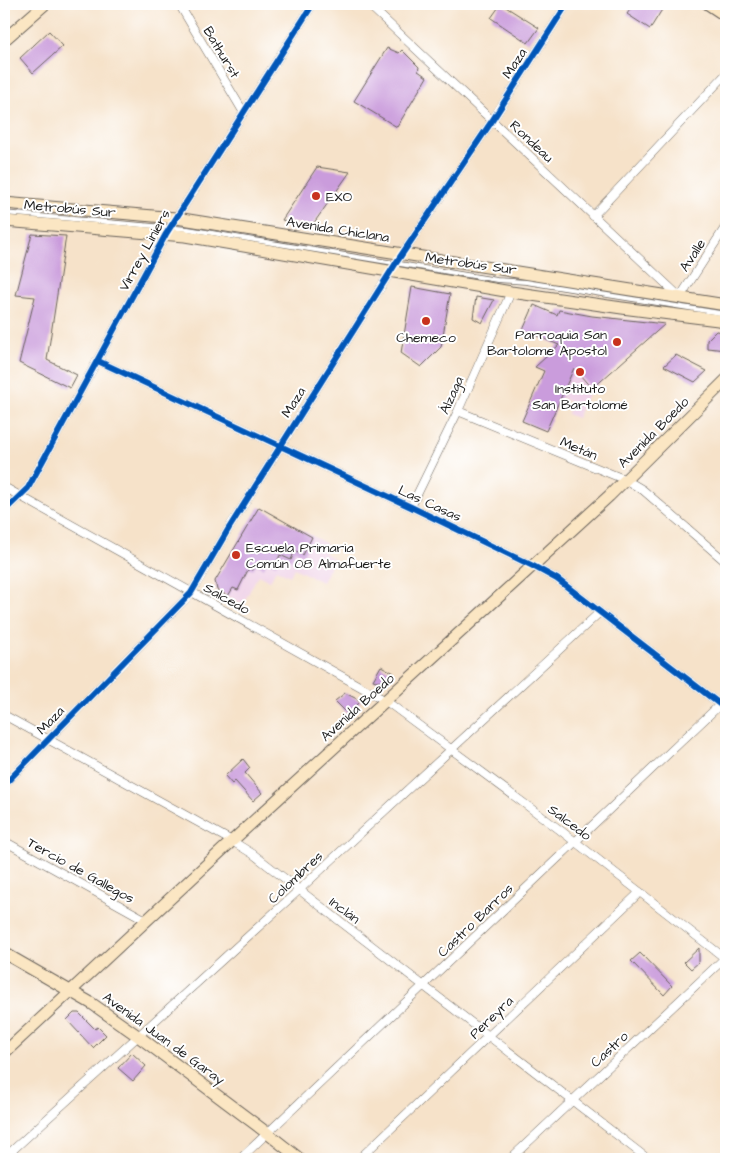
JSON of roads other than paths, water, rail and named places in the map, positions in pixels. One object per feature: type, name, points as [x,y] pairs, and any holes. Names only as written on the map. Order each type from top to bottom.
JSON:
[{"type":"main road","points":[[4,40],[45,4]]},
{"type":"main road","points":[[708,4],[726,16]]},
{"type":"main road","name":"Avenida Chiclana","points":[[4,203],[171,227],[396,263],[511,292],[726,321]]},
{"type":"main road","name":"Avenida Chiclana","points":[[4,222],[171,227],[184,236],[726,305]]},
{"type":"main road","name":"Avenida Boedo","points":[[4,1052],[626,480],[726,380]]},
{"type":"main road","name":"Avenida Juan de Garay","points":[[4,953],[70,990],[138,1036],[300,1159]]},
{"type":"street","name":"Bathurst","points":[[179,4],[244,112]]},
{"type":"street","name":"Virrey Liniers","points":[[4,512],[28,488],[171,227],[313,4]]},
{"type":"street","name":"Rondeau","points":[[368,4],[680,298]]},
{"type":"street","name":"Maza","points":[[4,785],[191,593],[280,446],[396,263],[492,121],[567,4]]},
{"type":"street","points":[[593,216],[726,74]]},
{"type":"street","name":"Avalle","points":[[680,298],[726,226]]},
{"type":"street","name":"Álzaga","points":[[411,507],[458,411],[511,292]]},
{"type":"street","name":"Las Casas","points":[[98,361],[411,507],[557,579],[724,704]]},
{"type":"street","name":"Metán","points":[[458,411],[626,480],[643,490],[726,562]]},
{"type":"street","name":"Salcedo","points":[[4,487],[386,701],[452,749],[726,958]]},
{"type":"street","name":"Colombres","points":[[4,1158],[299,890],[600,612]]},
{"type":"street","name":"Castro Barros","points":[[240,1159],[575,842],[724,704]]},
{"type":"street","name":"Inclán","points":[[4,715],[253,854],[648,1159]]},
{"type":"street","name":"Tercio de Gallegos","points":[[4,841],[146,920]]},
{"type":"street","name":"Pereyra","points":[[359,1159],[640,892]]},
{"type":"street","name":"Castro","points":[[510,1159],[726,958]]},
{"type":"lane","name":"Metrobús Sur","points":[[4,213],[171,227]]},
{"type":"lane","name":"Metrobús Sur","points":[[396,263],[726,314]]},
{"type":"place","name":"EXO","points":[[316,196]]},
{"type":"place","name":"Chemeco","points":[[426,321]]},
{"type":"place","name":"Parroquia San Bartolome Apostol","points":[[617,342]]},
{"type":"place","name":"Instituto San Bartolomé","points":[[580,372]]},
{"type":"place","name":"Escuela Primaria Común 08 Almafuerte","points":[[236,555]]}]
